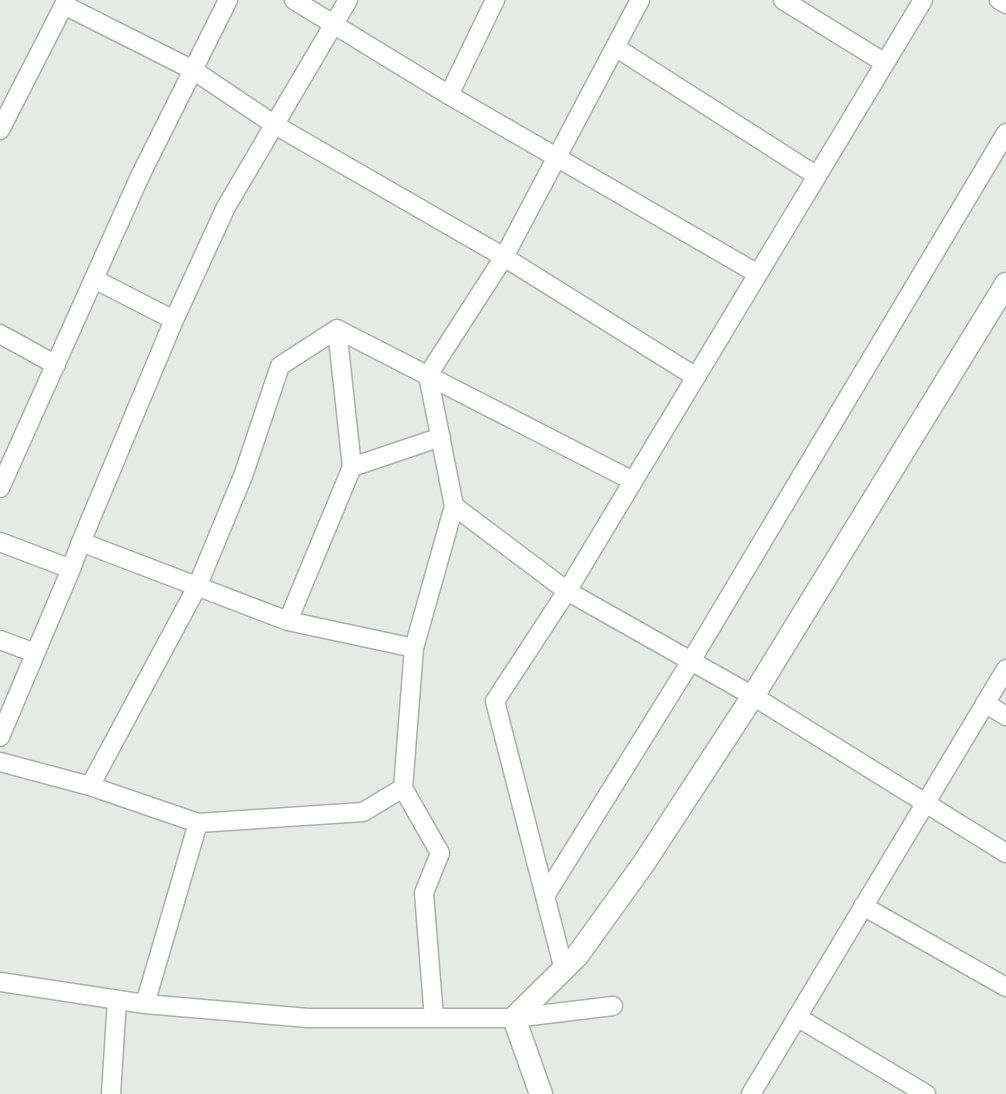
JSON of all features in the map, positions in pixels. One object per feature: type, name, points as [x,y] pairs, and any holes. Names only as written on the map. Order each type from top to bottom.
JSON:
[{"type":"street","points":[[0,488],[94,279],[228,0]]},
{"type":"street","points":[[294,0],[449,95],[758,274]]},
{"type":"street","points":[[0,737],[174,320],[226,207],[348,0]]},
{"type":"street","points":[[449,95],[495,0]]},
{"type":"street","points":[[434,1018],[424,893],[440,853],[403,788],[414,648],[454,506],[428,375],[504,257],[640,0]]},
{"type":"street","points":[[783,0],[885,63]]},
{"type":"street","points":[[564,970],[495,701],[567,591],[923,0]]},
{"type":"street","points":[[999,0],[1006,4]]},
{"type":"street","points":[[0,130],[64,5],[193,70],[275,125],[504,257],[696,377]]},
{"type":"street","points":[[615,47],[817,176]]},
{"type":"street","points":[[545,896],[691,661],[1006,133]]},
{"type":"street","points":[[94,279],[174,320]]},
{"type":"street","points":[[514,1018],[564,970],[644,863],[753,696],[1006,284]]},
{"type":"street","points":[[337,329],[633,481]]},
{"type":"street","points":[[288,621],[352,467],[337,329]]},
{"type":"street","points":[[90,786],[197,587],[243,476],[280,366],[337,329]]},
{"type":"street","points":[[0,334],[56,365]]},
{"type":"street","points":[[352,467],[441,437]]},
{"type":"street","points":[[454,506],[567,591],[753,696],[1006,853]]},
{"type":"street","points":[[0,542],[71,569]]},
{"type":"street","points":[[81,542],[288,621],[414,648]]},
{"type":"street","points":[[0,640],[35,653]]},
{"type":"street","points":[[751,1094],[1006,669]]},
{"type":"street","points":[[985,703],[1006,716]]},
{"type":"street","points":[[0,762],[90,786],[198,823],[363,812],[403,788]]},
{"type":"street","points":[[145,1004],[198,823]]},
{"type":"street","points":[[863,906],[1006,987]]},
{"type":"street","points":[[0,982],[145,1004],[308,1018],[514,1018],[613,1006]]},
{"type":"street","points":[[111,1094],[117,1000]]},
{"type":"street","points":[[797,1017],[926,1094]]},
{"type":"street","points":[[514,1018],[541,1094]]}]
